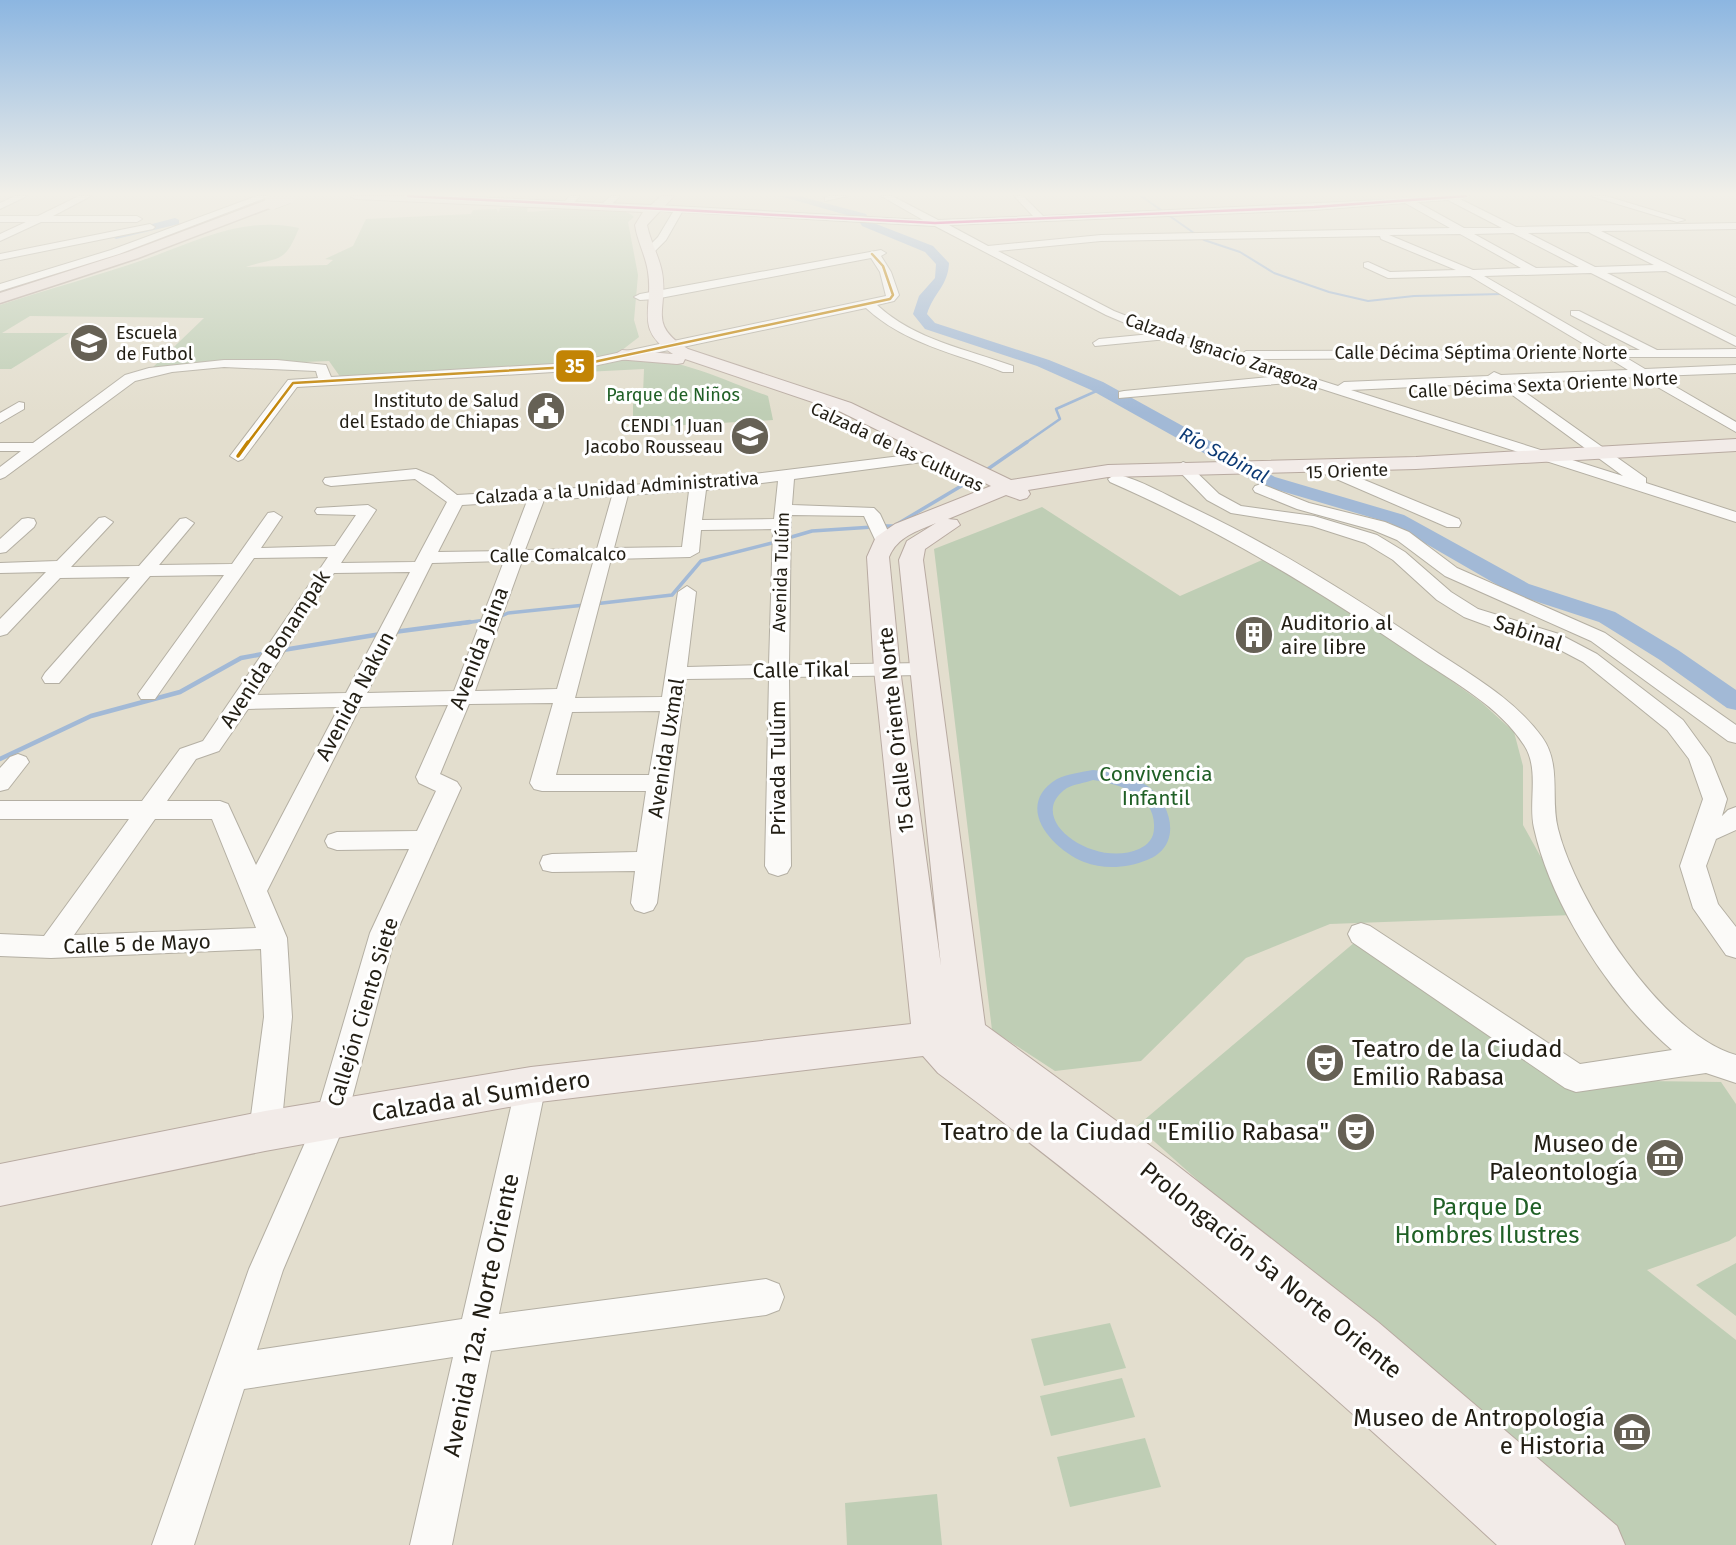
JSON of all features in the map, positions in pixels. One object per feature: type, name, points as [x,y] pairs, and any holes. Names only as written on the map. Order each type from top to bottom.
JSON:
[{"type":"highway","points":[[0,290],[73,268]]},
{"type":"highway","points":[[0,300],[96,268]]},
{"type":"main road","points":[[640,268],[661,347]]},
{"type":"main road","points":[[654,268],[656,276],[639,323],[661,347]]},
{"type":"main road","points":[[622,355],[661,347]]},
{"type":"main road","name":"Calzada de las Culturas","points":[[622,355],[661,347],[852,417],[991,485]]},
{"type":"main road","name":"Calzada de las Culturas","points":[[852,417],[895,444],[991,485]]},
{"type":"main road","points":[[1555,459],[1736,445]]},
{"type":"main road","points":[[1608,455],[1736,453]]},
{"type":"main road","name":"15 Oriente","points":[[991,485],[1117,470],[1198,471],[1266,476],[1324,469],[1555,459]]},
{"type":"main road","name":"15 Oriente","points":[[991,485],[1087,481],[1198,471]]},
{"type":"main road","points":[[879,533],[930,517],[991,485]]},
{"type":"main road","name":"15 Calle Oriente Norte","points":[[950,1036],[924,669],[911,560],[915,546],[952,524],[991,485]]},
{"type":"main road","name":"15 Calle Oriente Norte","points":[[879,533],[878,557],[887,669],[950,1036]]},
{"type":"main road","name":"Calzada al Sumidero","points":[[0,1185],[265,1131],[531,1085],[950,1036]]},
{"type":"main road","name":"Prolongación 5a Norte Oriente","points":[[950,1036],[952,1060],[1354,1356],[1598,1545]]},
{"type":"main road","name":"Prolongación 5a Norte Oriente","points":[[1354,1356],[1537,1545]]},
{"type":"street","points":[[0,290],[65,268]]},
{"type":"street","points":[[648,296],[797,268]]},
{"type":"street","points":[[661,347],[890,299],[893,295],[884,268]]},
{"type":"street","name":"Calzada Ignacio Zaragoza","points":[[1023,268],[1110,313],[1225,355],[1328,387]]},
{"type":"street","points":[[1374,268],[1388,275],[1444,274],[1469,268]]},
{"type":"street","points":[[1476,268],[1736,428]]},
{"type":"street","points":[[1478,268],[1497,273],[1517,283]]},
{"type":"street","points":[[1529,268],[1560,285]]},
{"type":"street","points":[[1589,268],[1736,342]]},
{"type":"street","points":[[1497,273],[1663,268]]},
{"type":"street","points":[[1667,268],[1736,302]]},
{"type":"street","points":[[869,304],[890,324],[906,334],[1008,369]]},
{"type":"street","points":[[1575,313],[1657,353]]},
{"type":"street","points":[[1099,343],[1170,336]]},
{"type":"street","name":"Calle Décima Séptima Oriente Norte","points":[[1225,355],[1736,353]]},
{"type":"street","points":[[1324,354],[1360,391],[1555,459],[1736,517]]},
{"type":"street","points":[[1464,354],[1608,455],[1652,491]]},
{"type":"street","points":[[238,456],[293,383],[570,368],[622,355]]},
{"type":"street","points":[[0,474],[130,378],[148,371],[241,363],[321,368],[326,381]]},
{"type":"street","name":"Calle Décima Sexta Oriente Norte","points":[[1648,376],[1736,369]]},
{"type":"street","name":"Calle Décima Sexta Oriente Norte","points":[[1328,387],[1360,391],[1502,382],[1736,375]]},
{"type":"street","points":[[1125,395],[1298,378]]},
{"type":"street","points":[[0,419],[19,406]]},
{"type":"street","points":[[878,464],[895,444]]},
{"type":"street","points":[[0,447],[35,447]]},
{"type":"street","name":"Calzada a la Unidad Administrativa","points":[[331,481],[416,474],[427,477],[444,497],[456,499],[537,496],[698,485],[925,458]]},
{"type":"street","points":[[1324,469],[1453,523]]},
{"type":"street","name":"Sabinal","points":[[1198,471],[1213,497],[1237,510],[1314,522],[1371,539],[1399,556],[1444,596],[1471,613],[1552,638],[1590,658],[1675,725],[1699,757],[1715,799],[1693,866],[1706,908],[1736,947]]},
{"type":"street","name":"Avenida Tulúm","points":[[778,670],[781,529],[786,475]]},
{"type":"street","points":[[1266,476],[1303,506],[1379,526],[1404,536],[1451,572],[1598,637],[1736,736]]},
{"type":"street","points":[[1116,479],[1216,524],[1353,604],[1477,689],[1514,720],[1535,743],[1544,769],[1542,811],[1552,855],[1621,976],[1659,1022],[1707,1059],[1736,1069]]},
{"type":"street","points":[[698,485],[695,525],[781,529],[860,509],[872,514],[879,533]]},
{"type":"street","points":[[621,491],[542,783],[661,783]]},
{"type":"street","name":"Avenida Jaina","points":[[449,788],[427,777],[462,697],[537,496]]},
{"type":"street","name":"Avenida Nakun","points":[[254,892],[456,499]]},
{"type":"street","name":"Avenida Bonampak","points":[[51,947],[146,809],[188,754],[211,746],[243,702],[273,650],[368,510],[323,511]]},
{"type":"street","points":[[1216,524],[1237,510]]},
{"type":"street","points":[[148,694],[274,517]]},
{"type":"street","points":[[3,624],[104,522]]},
{"type":"street","points":[[0,548],[28,523]]},
{"type":"street","points":[[52,678],[186,523]]},
{"type":"street","name":"Calle Comalcalco","points":[[328,568],[514,555],[690,552],[695,525]]},
{"type":"street","points":[[250,553],[340,551]]},
{"type":"street","points":[[0,568],[237,569]]},
{"type":"street","name":"Avenida Uxmal","points":[[644,904],[648,861],[678,673],[687,592]]},
{"type":"street","name":"Calle Tikal","points":[[678,673],[924,669]]},
{"type":"street","name":"Privada Tulúm","points":[[778,670],[778,866]]},
{"type":"street","points":[[243,702],[462,697],[673,704]]},
{"type":"street","points":[[0,783],[18,762]]},
{"type":"street","name":"Callejón Ciento Siete","points":[[173,1545],[266,1269],[330,1121],[383,933],[449,788]]},
{"type":"street","points":[[0,810],[219,810],[274,938],[278,1017],[265,1131]]},
{"type":"street","points":[[1706,833],[1731,822],[1736,816]]},
{"type":"street","points":[[337,841],[425,840]]},
{"type":"street","points":[[552,863],[648,861]]},
{"type":"street","points":[[1361,934],[1576,1078],[1707,1059]]},
{"type":"street","name":"Calle 5 de Mayo","points":[[0,945],[51,947],[274,938]]},
{"type":"street","name":"Avenida 12a. Norte Oriente","points":[[431,1545],[531,1085]]},
{"type":"street","points":[[233,1372],[478,1335],[766,1297]]},
{"type":"green space","points":[[118,268],[637,268],[634,320],[639,337],[617,354],[570,365],[341,378],[329,361],[152,368],[204,318],[30,316],[2,333],[69,333],[11,369],[0,369],[0,305]]},
{"type":"green space","name":"Parque de Niños","points":[[633,358],[667,361],[685,366],[768,396],[773,420],[633,428],[633,395],[643,394],[644,369],[565,373]]},
{"type":"green space","name":"Convivencia Infantil","points":[[1042,507],[1180,596],[1269,557],[1397,642],[1481,702],[1514,732],[1523,766],[1523,825],[1573,915],[1330,924],[1246,958],[1141,1061],[1055,1071],[992,1030],[934,549]]},
{"type":"green space","name":"Parque De Hombres Ilustres","points":[[1361,937],[1570,1080],[1721,1082],[1736,1104],[1736,1236],[1729,1241],[1647,1270],[1736,1340],[1736,1545],[1606,1545],[1137,1126]]},
{"type":"green space","points":[[1736,1263],[1736,1316],[1696,1285]]},
{"type":"green space","points":[[1110,1323],[1126,1368],[1044,1386],[1031,1339]]},
{"type":"green space","points":[[1122,1378],[1135,1417],[1051,1436],[1040,1396]]},
{"type":"green space","points":[[1145,1438],[1161,1487],[1070,1507],[1057,1457]]},
{"type":"green space","points":[[937,1494],[942,1545],[847,1545],[845,1503]]},
{"type":"waterway","name":"Río Sabinal","points":[[943,268],[942,279],[926,296],[920,314],[930,326],[1043,363],[1097,386],[1268,481],[1397,519],[1521,589],[1607,617],[1669,655],[1736,702]]},
{"type":"waterway","points":[[1266,268],[1329,292],[1368,301],[1414,296],[1503,294]]},
{"type":"waterway","points":[[1024,444],[1060,419],[1056,409],[1101,389]]},
{"type":"waterway","points":[[985,471],[1027,442]]},
{"type":"waterway","points":[[881,526],[894,526],[978,476]]},
{"type":"waterway","points":[[788,538],[812,531],[873,527]]},
{"type":"waterway","points":[[594,604],[672,595],[701,561],[776,542]]},
{"type":"waterway","points":[[497,618],[508,613],[585,605]]},
{"type":"waterway","points":[[457,624],[486,620]]},
{"type":"waterway","points":[[394,632],[470,622]]},
{"type":"waterway","points":[[283,650],[381,634]]},
{"type":"waterway","points":[[0,759],[91,716],[180,692],[241,658],[268,653]]},
{"type":"waterway","points":[[1093,775],[1125,782],[1151,798],[1163,824],[1159,842],[1153,849],[1143,855],[1116,861],[1090,858],[1068,847],[1053,831],[1045,814],[1048,797],[1063,783],[1093,775]]},
{"type":"transit line","name":"35","points":[[238,456],[293,383],[570,367],[890,299],[893,295],[884,268]]},
{"type":"place","name":"Escuela de Futbol","points":[[89,343]]},
{"type":"place","name":"Instituto de Salud del Estado de Chiapas","points":[[546,411]]},
{"type":"place","name":"CENDI 1 Juan Jacobo Rousseau","points":[[750,436]]},
{"type":"place","name":"Auditorio al aire libre","points":[[1254,635]]},
{"type":"place","name":"Teatro de la Ciudad Emilio Rabasa","points":[[1325,1063]]},
{"type":"place","name":"Teatro de la Ciudad \"Emilio Rabasa\"","points":[[1356,1132]]},
{"type":"place","name":"Museo de Paleontología","points":[[1665,1158]]},
{"type":"place","name":"Museo de Antropología e Historia","points":[[1632,1432]]}]
